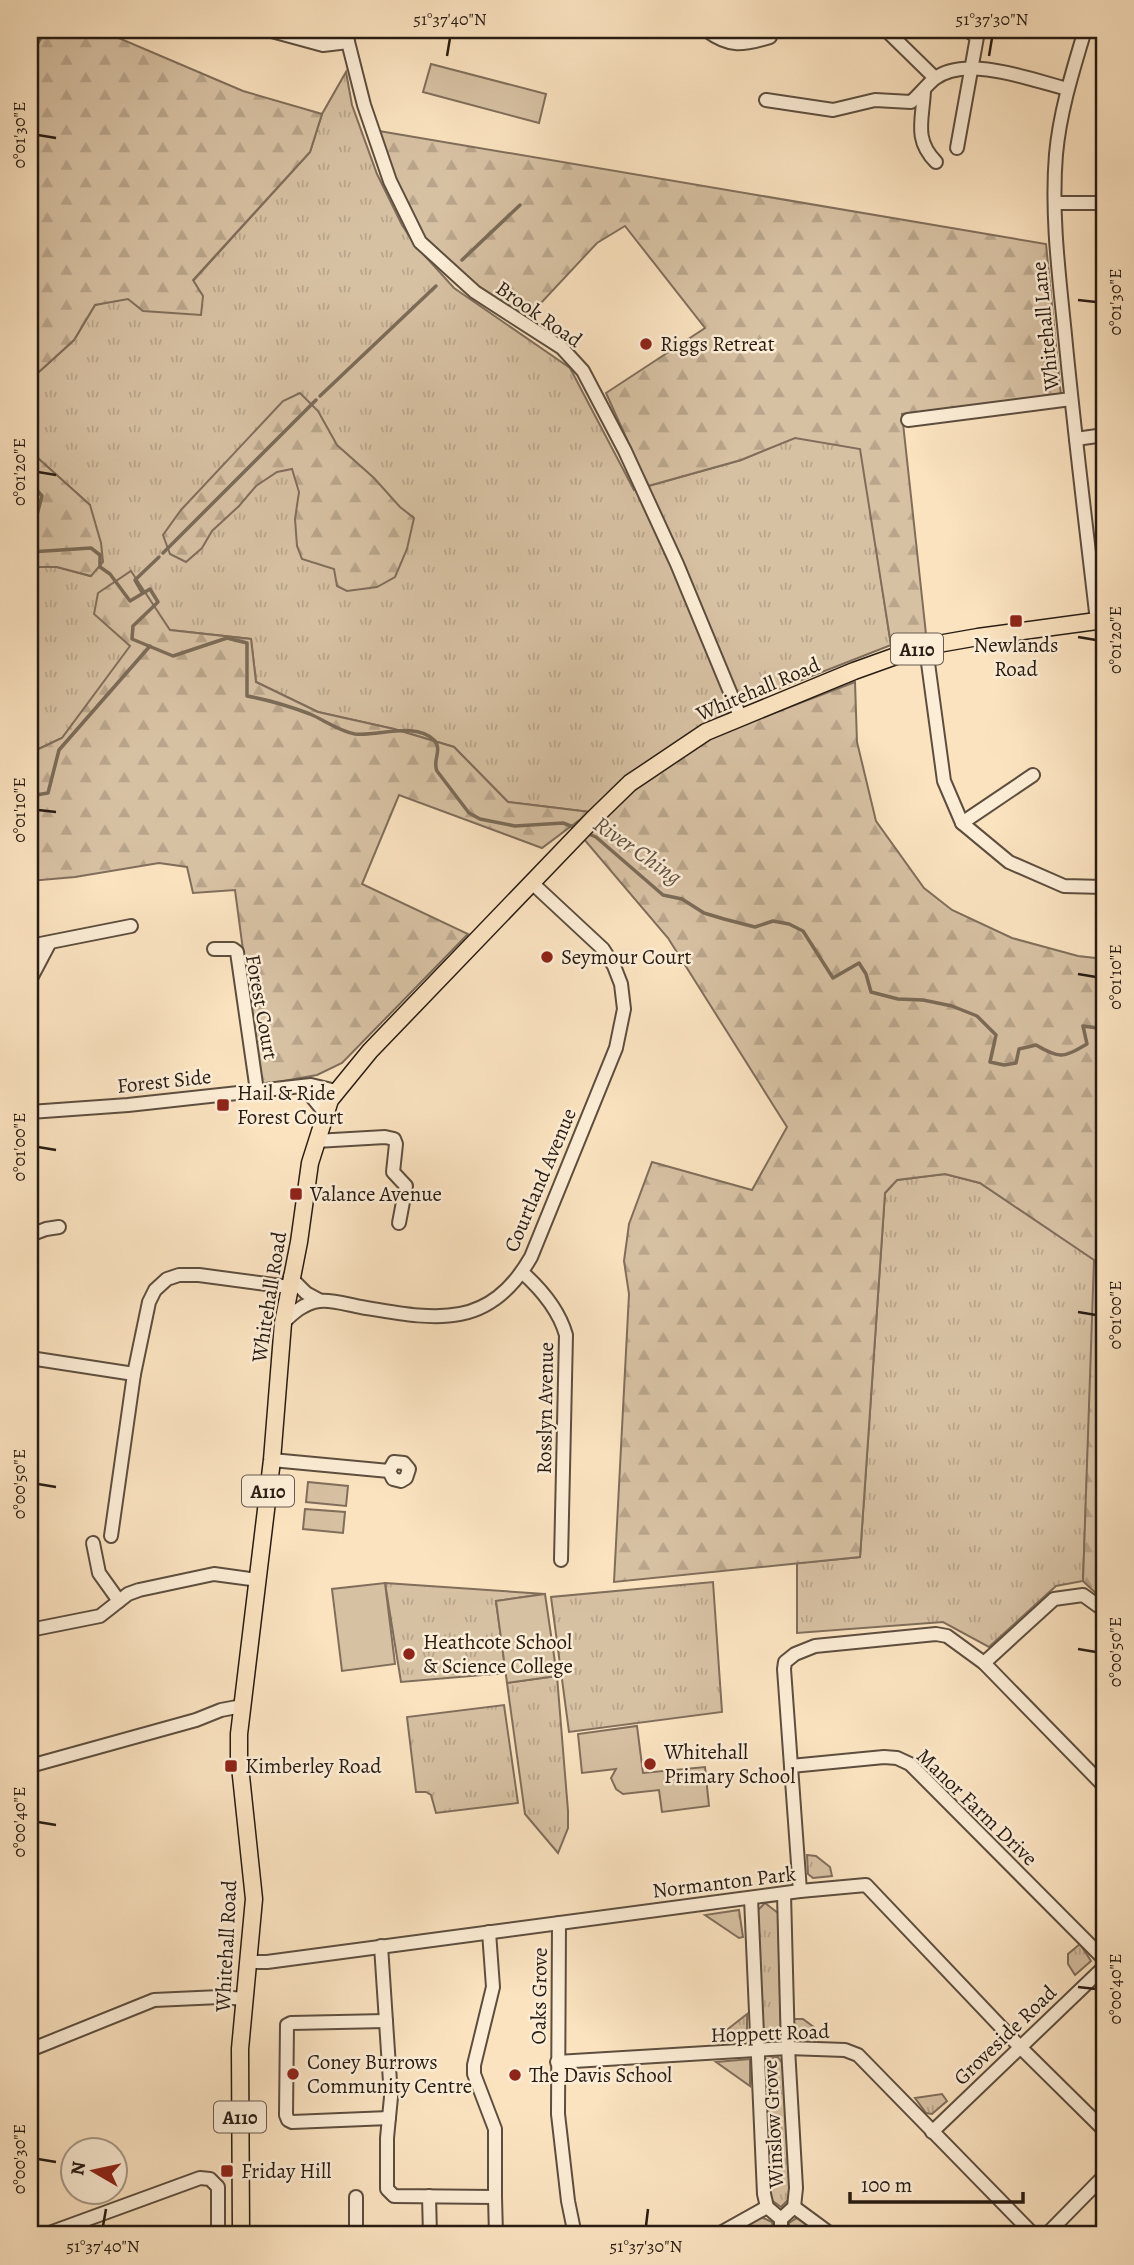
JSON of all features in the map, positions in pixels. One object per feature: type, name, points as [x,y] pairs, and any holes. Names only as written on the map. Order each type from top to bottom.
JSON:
[{"type":"main road","name":"Whitehall Road","points":[[241,2232],[240,2065],[254,1896],[239,1757],[242,1706],[272,1460],[283,1323],[316,1141],[336,1091],[370,1051],[531,881],[630,783],[706,732],[884,659],[921,647],[1100,620]]},
{"type":"street","points":[[268,30],[323,46],[346,36]]},
{"type":"street","points":[[706,30],[721,41],[744,45],[770,37]]},
{"type":"street","points":[[886,30],[936,78]]},
{"type":"street","points":[[957,148],[977,37],[967,30]]},
{"type":"street","name":"Whitehall Lane","points":[[1085,30],[1067,89],[1056,153],[1055,203],[1071,399],[1100,620]]},
{"type":"street","name":"Brook Road","points":[[346,36],[364,105],[390,181],[420,242],[468,287],[562,348],[583,371],[625,451],[677,564],[740,716]]},
{"type":"street","points":[[766,100],[833,110],[875,100],[911,102],[936,78],[952,70],[985,68],[1067,89]]},
{"type":"street","points":[[924,90],[922,143],[936,162]]},
{"type":"street","points":[[1055,203],[1104,203]]},
{"type":"street","points":[[908,420],[1071,399]]},
{"type":"street","points":[[1076,439],[1104,435]]},
{"type":"street","points":[[921,647],[928,663],[944,781],[962,823],[1009,862],[1064,886],[1104,887]]},
{"type":"street","points":[[962,823],[1033,775]]},
{"type":"street","name":"Courtland Avenue","points":[[319,1300],[432,1318],[454,1317],[492,1301],[509,1288],[531,1257],[616,1048],[624,1009],[621,984],[603,949],[531,881]]},
{"type":"street","points":[[30,946],[131,926]]},
{"type":"street","points":[[30,980],[49,944]]},
{"type":"street","name":"Forest Court","points":[[214,949],[233,949],[237,952],[257,1091]]},
{"type":"street","name":"Forest Side","points":[[30,1112],[128,1105],[311,1085],[336,1091]]},
{"type":"street","points":[[303,1086],[325,1113]]},
{"type":"street","points":[[316,1141],[385,1137],[394,1139],[396,1144],[393,1172],[406,1186],[399,1223]]},
{"type":"street","points":[[30,1235],[46,1228],[59,1227]]},
{"type":"street","name":"Rosslyn Avenue","points":[[522,1272],[539,1287],[552,1305],[564,1325],[566,1335],[561,1560]]},
{"type":"street","points":[[111,1536],[134,1374],[149,1302],[155,1290],[167,1279],[179,1275],[200,1275],[290,1282],[319,1300]]},
{"type":"street","points":[[283,1323],[296,1310],[319,1300]]},
{"type":"street","points":[[30,1358],[134,1374]]},
{"type":"street","points":[[272,1460],[389,1471]]},
{"type":"street","points":[[93,1543],[99,1573],[119,1601]]},
{"type":"street","points":[[30,1630],[92,1619],[139,1590],[214,1574],[258,1580]]},
{"type":"street","points":[[984,1662],[1054,1599],[1083,1595],[1104,1610]]},
{"type":"street","points":[[800,1891],[784,1669],[785,1662],[804,1648],[936,1634],[947,1636],[984,1662],[1104,1786]]},
{"type":"street","points":[[30,1766],[242,1706]]},
{"type":"street","name":"Manor Farm Drive","points":[[791,1766],[884,1757],[897,1758],[910,1764],[1104,1959]]},
{"type":"street","name":"Normanton Park","points":[[248,1962],[267,1962],[800,1891],[866,1885],[1020,2047],[1104,2130]]},
{"type":"street","name":"Winslow Grove","points":[[781,2235],[781,2219],[794,2207],[796,2188],[788,2048],[784,1894]]},
{"type":"street","name":"Winslow Grove","points":[[751,1898],[764,2194],[767,2207],[781,2219]]},
{"type":"street","name":"Oaks Grove","points":[[559,1923],[557,2062],[560,2139],[575,2235]]},
{"type":"street","points":[[489,1932],[493,1987],[474,2074],[495,2129],[496,2235]]},
{"type":"street","points":[[381,1946],[391,2097],[387,2189],[394,2196],[495,2197]]},
{"type":"street","name":"Groveside Road","points":[[933,2132],[1104,1966]]},
{"type":"street","points":[[30,2050],[155,2000],[220,1997],[245,1999]]},
{"type":"street","points":[[386,2021],[291,2022],[287,2025],[286,2115],[292,2122],[389,2118]]},
{"type":"street","name":"Hoppett Road","points":[[557,2062],[788,2048],[845,2050],[859,2055],[1034,2235]]},
{"type":"street","points":[[1046,2235],[1104,2176]]},
{"type":"street","points":[[44,2235],[200,2178],[210,2179],[218,2187],[218,2231],[241,2232]]},
{"type":"street","points":[[429,2196],[430,2235]]},
{"type":"street","points":[[356,2197],[356,2235]]},
{"type":"street","points":[[717,2235],[767,2207]]},
{"type":"street","points":[[794,2207],[832,2235]]},
{"type":"green space","points":[[30,30],[100,30],[243,91],[322,114],[310,152],[193,280],[203,296],[201,315],[143,311],[128,299],[95,305],[74,340],[30,380]]},
{"type":"green space","points":[[431,64],[546,94],[539,123],[423,92]]},
{"type":"green space","points":[[346,72],[352,105],[377,174],[415,245],[454,288],[570,368],[634,490],[741,460],[800,435],[861,449],[891,645],[748,701],[698,729],[625,777],[590,812],[508,802],[454,747],[394,729],[318,712],[256,682],[251,639],[170,630],[131,646],[62,738],[30,753],[30,567],[57,567],[90,576],[90,505],[30,451],[30,380],[74,340],[95,305],[193,281],[310,152],[322,114]]},
{"type":"green space","points":[[379,131],[1046,244],[1061,396],[902,414],[926,634],[891,645],[860,449],[795,438],[741,460],[648,486],[606,393],[705,328],[625,226],[597,243],[527,318],[468,280],[429,244],[407,207]]},
{"type":"green space","points":[[300,393],[318,411],[337,445],[414,518],[407,549],[395,577],[377,587],[347,591],[337,586],[334,569],[302,559],[297,546],[295,519],[299,492],[292,469],[277,472],[256,486],[212,531],[202,548],[186,562],[170,554],[163,535],[181,510],[283,401]]},
{"type":"green space","points":[[30,451],[90,505],[101,543],[103,562],[91,576],[57,567],[30,567]]},
{"type":"green space","points":[[131,571],[170,630],[251,639],[256,682],[318,712],[394,729],[454,747],[508,802],[590,812],[542,848],[399,795],[362,884],[468,934],[342,1063],[317,1075],[261,1085],[235,890],[193,893],[187,867],[159,863],[75,877],[30,881],[30,753],[62,738],[130,646],[94,614],[98,593]]},
{"type":"green space","points":[[855,682],[857,742],[876,821],[924,888],[952,910],[1012,938],[1078,956],[1104,959],[1104,1601],[1083,1581],[1094,1260],[980,1183],[945,1174],[897,1180],[885,1193],[860,1557],[614,1582],[629,1294],[624,1261],[629,1224],[652,1162],[752,1190],[787,1127],[668,938],[583,838],[625,792],[703,740]]},
{"type":"green space","points":[[945,1174],[980,1183],[1095,1260],[1083,1581],[1056,1586],[989,1647],[943,1622],[797,1633],[797,1563],[860,1557],[885,1193],[897,1180]]},
{"type":"green space","points":[[308,1482],[348,1486],[346,1506],[306,1502]]},
{"type":"green space","points":[[305,1509],[345,1512],[343,1533],[303,1529]]},
{"type":"green space","points":[[713,1582],[722,1712],[569,1732],[551,1597]]},
{"type":"green space","points":[[385,1583],[545,1594],[496,1601],[506,1673],[401,1682]]},
{"type":"green space","points":[[385,1583],[395,1664],[342,1671],[332,1589]]},
{"type":"green space","points":[[545,1594],[557,1676],[507,1683],[496,1601]]},
{"type":"green space","points":[[557,1676],[568,1811],[568,1828],[558,1853],[525,1814],[507,1683]]},
{"type":"green space","points":[[504,1705],[518,1803],[436,1813],[431,1795],[416,1792],[407,1717]]},
{"type":"green space","points":[[637,1726],[643,1773],[705,1767],[709,1806],[662,1812],[659,1790],[623,1794],[616,1789],[611,1778],[616,1769],[582,1773],[578,1734]]},
{"type":"green space","points":[[807,1855],[816,1856],[830,1867],[832,1876],[813,1878],[808,1874]]},
{"type":"green space","points":[[765,1903],[778,1913],[781,2037],[764,2038],[756,1912]]},
{"type":"green space","points":[[739,1910],[743,1937],[739,1938],[705,1915]]},
{"type":"green space","points":[[1080,1944],[1091,1961],[1075,1975],[1068,1964],[1068,1954]]},
{"type":"green space","points":[[747,2014],[747,2041],[714,2040]]},
{"type":"green space","points":[[793,2019],[803,2019],[815,2028],[814,2038],[800,2040],[795,2036]]},
{"type":"green space","points":[[778,2057],[783,2064],[790,2198],[781,2207],[770,2199],[763,2060]]},
{"type":"green space","points":[[750,2059],[750,2086],[716,2062]]},
{"type":"green space","points":[[942,2094],[947,2101],[932,2114],[926,2113],[915,2098]]},
{"type":"green space","points":[[761,2217],[772,2222],[775,2235],[728,2235]]},
{"type":"green space","points":[[797,2218],[821,2235],[789,2235],[789,2223]]},
{"type":"waterway","points":[[30,57],[45,30]]},
{"type":"waterway","points":[[462,260],[520,205]]},
{"type":"waterway","points":[[320,396],[436,286]]},
{"type":"waterway","points":[[163,553],[316,400]]},
{"type":"waterway","name":"River Ching","points":[[30,482],[42,496],[35,522],[30,527]]},
{"type":"waterway","name":"River Ching","points":[[30,552],[91,548],[100,555],[100,567],[110,574],[130,601],[150,589],[158,602],[133,626],[132,639],[173,656],[227,638],[247,643],[247,696],[302,711],[355,734],[406,731],[426,734],[437,744],[437,771],[469,813],[480,819],[515,826],[563,823],[576,828]]},
{"type":"waterway","points":[[142,592],[135,580],[159,557]]},
{"type":"waterway","points":[[30,796],[48,793],[59,750],[150,646]]},
{"type":"waterway","name":"River Ching","points":[[586,833],[596,837],[663,895],[682,899],[704,913],[755,927],[773,921],[789,924],[803,931],[833,978],[859,963],[866,974],[871,992],[898,999],[923,1000],[952,1006],[977,1016],[996,1035],[990,1062],[1004,1065],[1016,1063],[1019,1049],[1036,1045],[1056,1055],[1067,1054],[1087,1044],[1083,1026],[1098,1028],[1104,1040]]},
{"type":"place","name":"Riggs Retreat","points":[[646,344]]},
{"type":"place","name":"Newlands Road","points":[[1016,621]]},
{"type":"place","name":"Seymour Court","points":[[547,957]]},
{"type":"place","name":"Hail & Ride Forest Court","points":[[223,1105]]},
{"type":"place","name":"Valance Avenue","points":[[296,1194]]},
{"type":"place","name":"Heathcote School & Science College","points":[[409,1654]]},
{"type":"place","name":"Whitehall Primary School","points":[[650,1764]]},
{"type":"place","name":"Kimberley Road","points":[[231,1766]]},
{"type":"place","name":"Coney Burrows Community Centre","points":[[293,2074]]},
{"type":"place","name":"The Davis School","points":[[515,2075]]},
{"type":"place","name":"Friday Hill","points":[[227,2171]]}]
